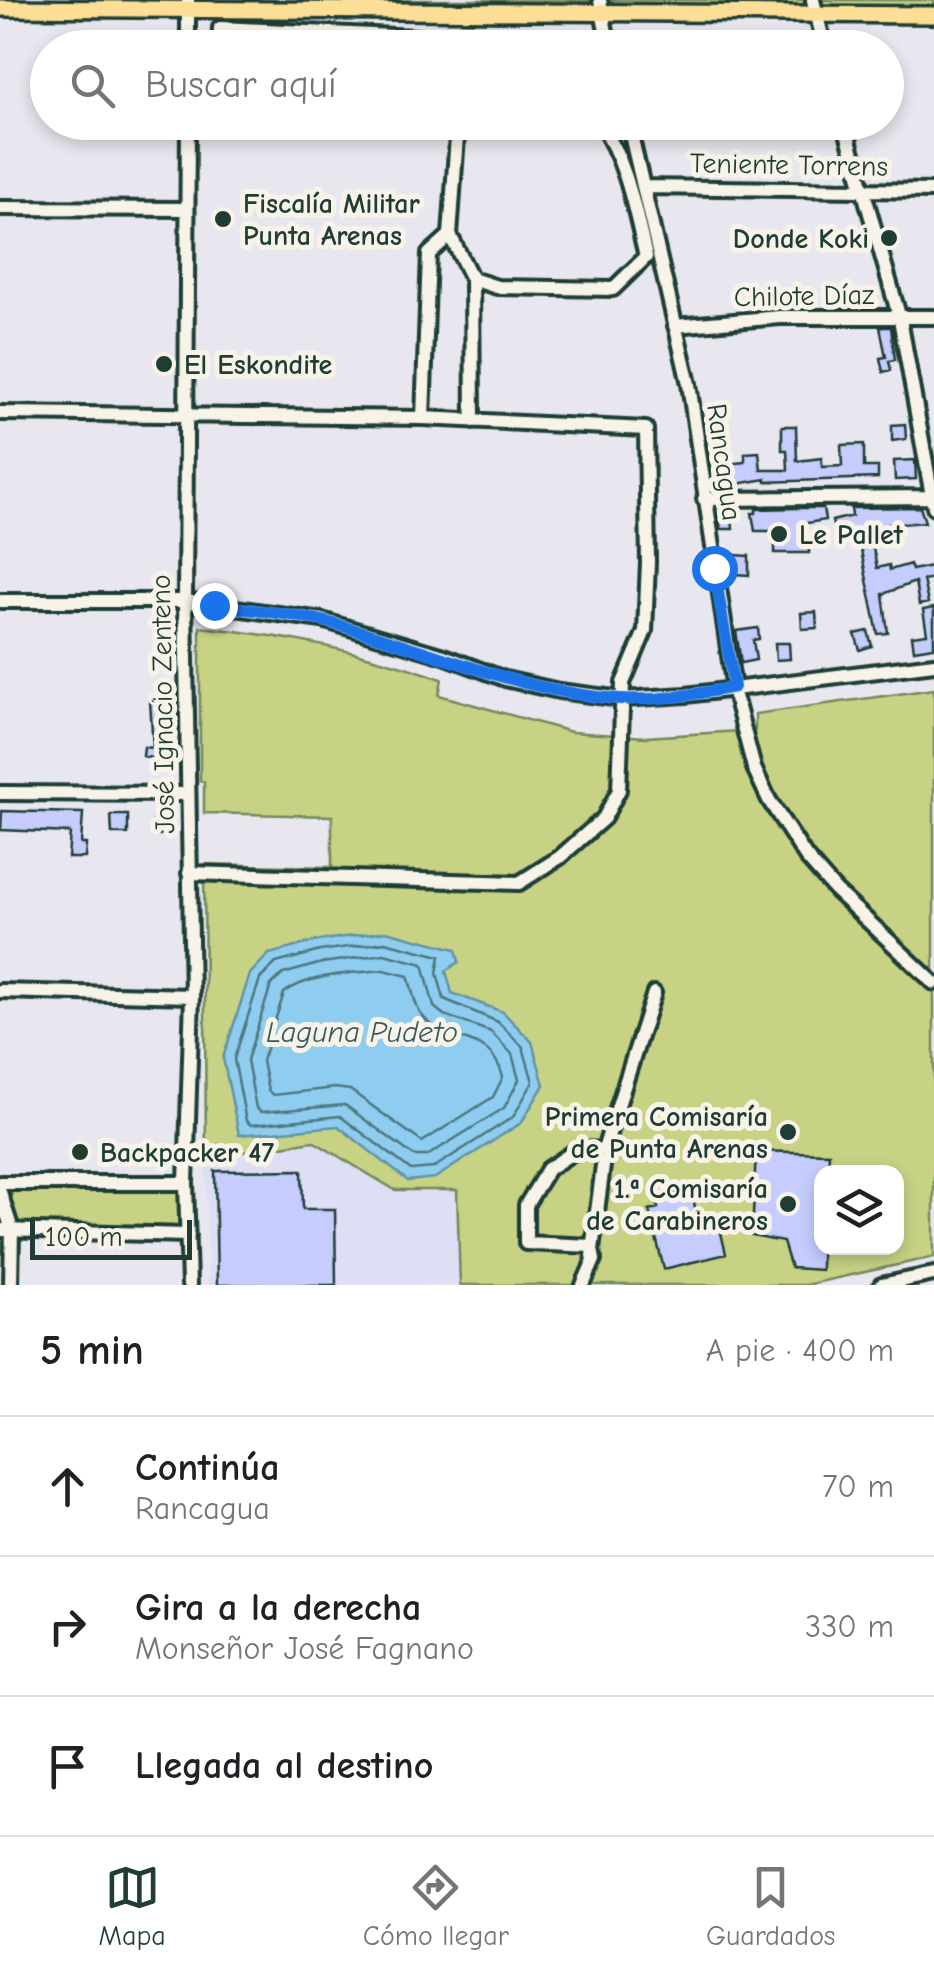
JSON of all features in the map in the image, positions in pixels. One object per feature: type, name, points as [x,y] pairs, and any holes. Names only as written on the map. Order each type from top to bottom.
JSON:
[{"type":"main road","points":[[0,8],[188,4],[814,7],[934,15]]},
{"type":"street","points":[[188,4],[188,30]]},
{"type":"street","points":[[220,30],[263,30]]},
{"type":"street","name":"José Ignacio Zenteno","points":[[188,140],[185,602],[192,996],[186,1183],[188,1285]]},
{"type":"street","points":[[457,140],[450,235],[472,279],[472,421]]},
{"type":"street","points":[[472,279],[497,287],[613,289],[646,257],[628,184],[611,140]]},
{"type":"street","name":"Rancagua","points":[[632,140],[689,384],[734,687],[754,768],[788,830],[836,890],[934,983]]},
{"type":"street","points":[[704,499],[933,500],[900,319],[849,140]]},
{"type":"street","name":"Teniente Torrens","points":[[643,186],[934,191]]},
{"type":"street","points":[[0,208],[186,209]]},
{"type":"street","points":[[423,418],[429,254],[450,235]]},
{"type":"street","name":"Chilote Díaz","points":[[676,326],[821,316],[934,317]]},
{"type":"street","points":[[0,413],[423,418],[646,429],[645,631],[623,683],[619,790],[604,818],[560,857],[519,883],[189,873]]},
{"type":"street","points":[[0,601],[185,602],[322,620],[444,656],[505,679],[622,699],[686,695],[934,664]]},
{"type":"street","points":[[0,793],[187,794]]},
{"type":"street","points":[[0,990],[192,996]]},
{"type":"street","points":[[583,1285],[594,1260],[592,1246],[605,1150],[654,993]]},
{"type":"street","points":[[592,1246],[526,1243],[526,1205],[548,1168],[578,1149],[605,1150]]},
{"type":"street","points":[[0,1183],[186,1183]]},
{"type":"street","points":[[0,1192],[11,1285]]},
{"type":"street","points":[[6,1230],[188,1235]]},
{"type":"street","points":[[881,1285],[934,1274]]},
{"type":"shaded area","points":[[327,1138],[395,1190],[458,1190],[460,1285],[208,1285],[206,1158]]},
{"type":"green space","points":[[398,0],[591,0],[585,5]]},
{"type":"green space","points":[[609,0],[805,2],[796,8],[616,6]]},
{"type":"green space","points":[[819,0],[934,0],[934,10],[825,8]]},
{"type":"green space","points":[[200,627],[292,640],[382,660],[442,679],[439,695],[571,732],[646,737],[755,730],[755,714],[934,689],[934,1257],[805,1285],[460,1285],[457,1190],[395,1190],[313,1141],[206,1158],[204,864],[332,867],[332,816],[204,813],[204,782],[200,781]]},
{"type":"green space","points":[[12,1190],[174,1190],[180,1194],[180,1225],[174,1232],[25,1227],[13,1211]]},
{"type":"water","name":"Laguna Pudeto","points":[[386,931],[456,949],[459,962],[446,971],[452,993],[503,1012],[532,1042],[544,1085],[521,1123],[435,1178],[408,1181],[338,1126],[239,1135],[223,1058],[250,974],[269,954],[317,941]]},
{"type":"building","points":[[880,327],[891,327],[895,360],[889,361],[891,370],[883,372],[880,358],[886,357]]},
{"type":"building","points":[[905,424],[906,439],[892,441],[892,425]]},
{"type":"building","points":[[782,426],[796,426],[797,461],[822,458],[822,467],[842,466],[841,445],[864,444],[864,467],[878,467],[878,478],[766,479],[737,484],[737,480],[727,481],[726,464],[745,462],[745,453],[759,452],[761,470],[788,470],[787,450],[782,450]]},
{"type":"building","points":[[915,460],[916,479],[895,480],[894,461]]},
{"type":"building","points":[[920,507],[925,522],[885,525],[886,535],[871,538],[877,568],[889,565],[890,570],[910,564],[912,570],[931,566],[933,578],[923,580],[928,603],[919,605],[915,582],[883,594],[888,633],[878,634],[858,536],[837,541],[832,521],[852,516],[851,508]]},
{"type":"building","points":[[823,508],[825,520],[801,524],[800,541],[809,541],[809,553],[775,553],[775,531],[755,531],[752,513],[756,509]]},
{"type":"building","points":[[732,514],[733,529],[721,529],[718,515]]},
{"type":"building","points":[[735,555],[749,556],[749,575],[734,574]]},
{"type":"building","points":[[934,608],[934,647],[914,650],[912,636],[927,634],[923,610]]},
{"type":"building","points":[[816,612],[817,628],[802,629],[801,613]]},
{"type":"building","points":[[758,628],[759,639],[753,640],[756,660],[741,663],[736,631]]},
{"type":"building","points":[[868,631],[872,646],[860,650],[855,634]]},
{"type":"building","points":[[775,643],[789,643],[790,659],[776,660]]},
{"type":"building","points":[[165,700],[165,704],[171,704],[168,740],[162,740],[162,769],[151,768],[151,758],[143,756],[144,747],[153,748],[150,701]]},
{"type":"building","points":[[2,811],[83,813],[81,844],[86,844],[85,858],[68,858],[70,833],[1,830]]},
{"type":"building","points":[[171,814],[172,834],[154,835],[154,815]]},
{"type":"building","points":[[111,815],[128,815],[128,834],[112,834]]},
{"type":"building","name":"1.ª Comisaría de Carabineros","points":[[756,1151],[829,1153],[828,1165],[814,1165],[814,1255],[821,1255],[821,1270],[791,1268],[783,1242],[752,1236]]},
{"type":"building","points":[[302,1170],[303,1209],[335,1209],[336,1285],[217,1285],[215,1171]]},
{"type":"building","points":[[691,1190],[700,1228],[719,1224],[726,1254],[664,1269],[649,1210],[658,1208],[656,1199]]},
{"type":"place","name":"Fiscalía Militar Punta Arenas","points":[[223,219]]},
{"type":"place","name":"Donde Koki","points":[[889,238]]},
{"type":"place","name":"El Eskondite","points":[[164,364]]},
{"type":"place","name":"Le Pallet","points":[[779,534]]},
{"type":"place","name":"Primera Comisaría de Punta Arenas","points":[[788,1132]]},
{"type":"place","name":"Backpacker 47","points":[[80,1152]]},
{"type":"place","name":"1.ª Comisaría de Carabineros","points":[[788,1204]]},
{"type":"route","points":[[214,605],[322,620],[444,656],[505,679],[560,691],[622,699],[686,695],[734,687],[714,568]]}]
